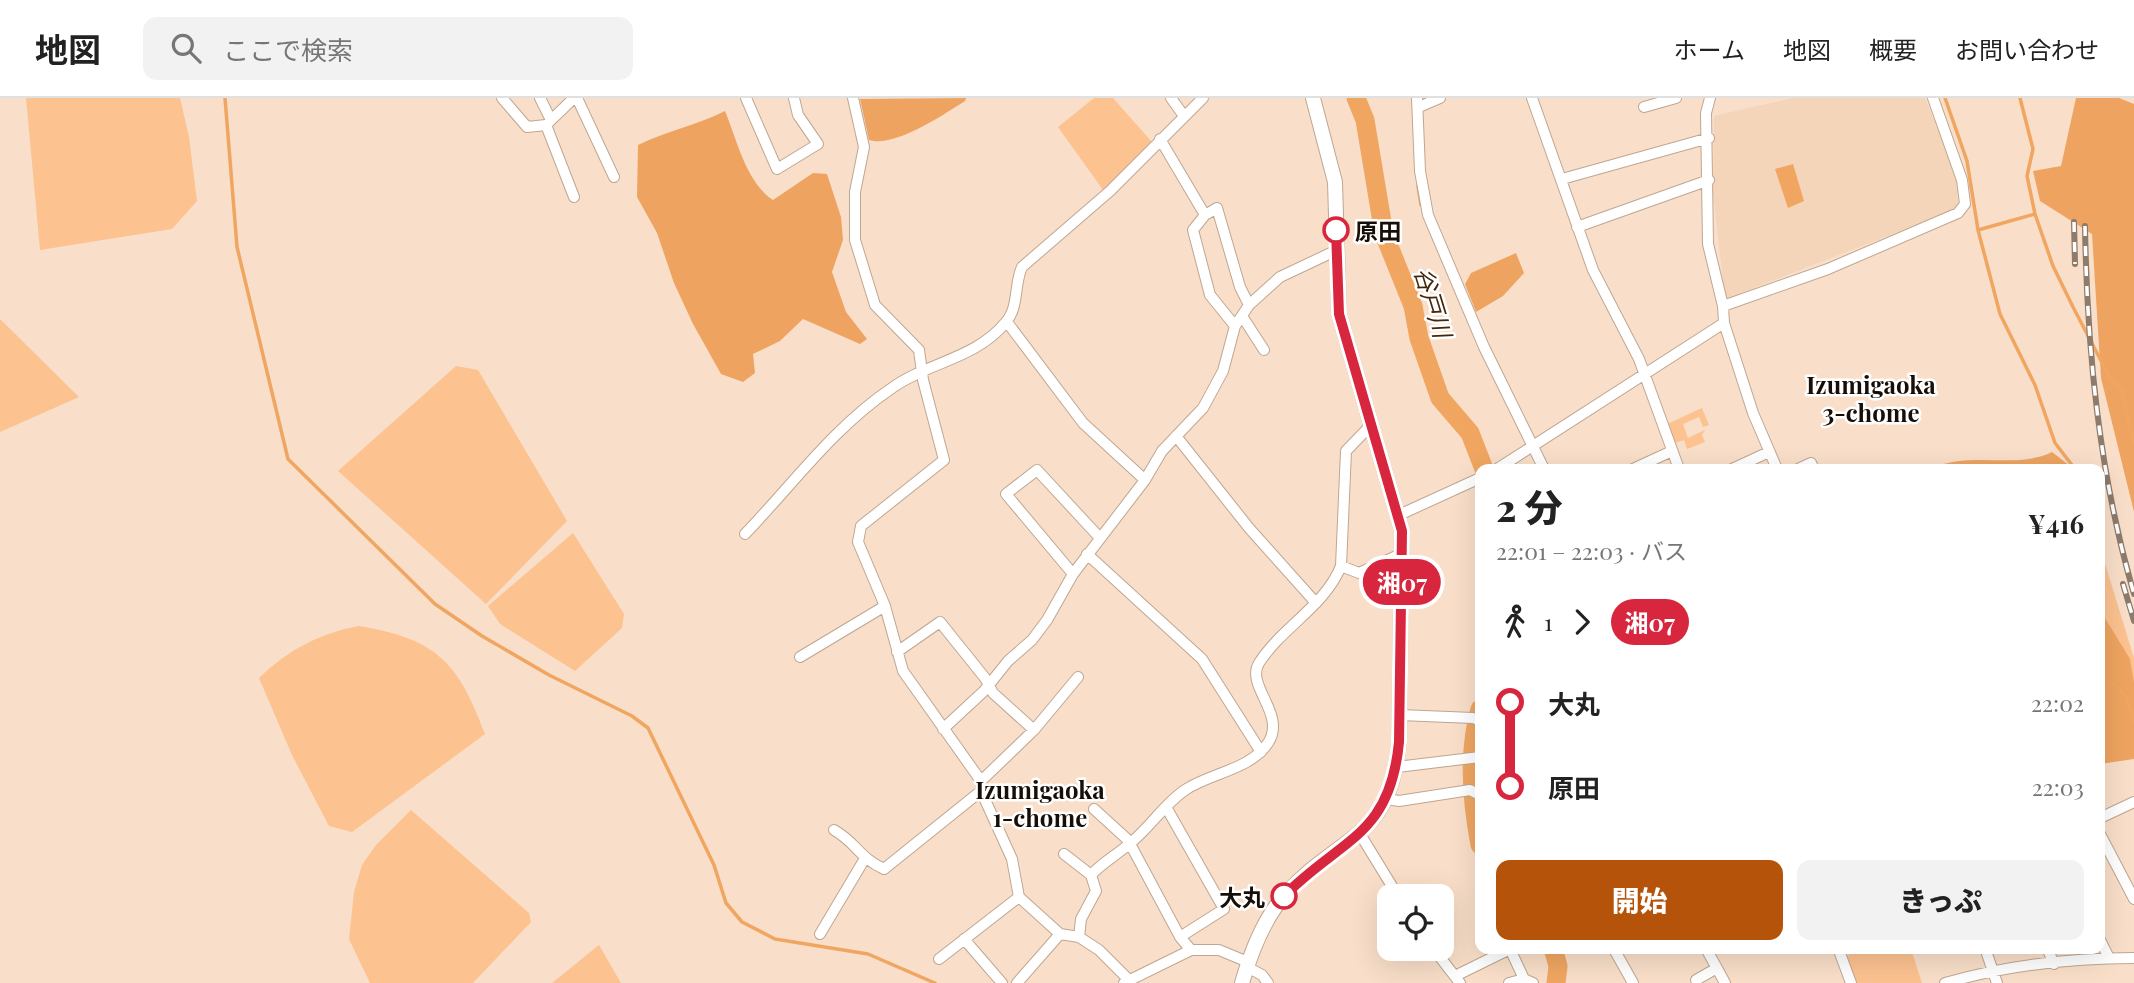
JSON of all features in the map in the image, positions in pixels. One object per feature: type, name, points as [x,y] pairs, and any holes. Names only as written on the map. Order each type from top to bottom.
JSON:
[{"type":"street","points":[[502,98],[527,127],[549,123],[576,98],[614,177]]},
{"type":"street","points":[[540,98],[574,197]]},
{"type":"street","points":[[746,98],[777,169],[818,145],[798,115],[794,98]]},
{"type":"street","points":[[853,98],[864,147],[855,192],[855,240],[874,305],[919,350],[944,460],[861,526],[858,534],[870,574],[885,606],[903,671],[981,786],[1009,850],[1019,897],[1060,934],[1079,937],[1099,950],[1126,981],[1191,950],[1219,950],[1248,964],[1268,983]]},
{"type":"street","points":[[1171,98],[1184,116]]},
{"type":"street","points":[[745,534],[817,452],[894,386],[977,347],[1007,322],[1014,308],[1017,278],[1022,267],[1101,198],[1203,98]]},
{"type":"street","points":[[1242,983],[1268,919],[1284,896],[1360,834],[1387,799],[1396,767],[1400,715],[1403,553],[1399,515],[1339,314],[1335,182],[1313,98]]},
{"type":"street","points":[[1440,98],[1418,102],[1420,171],[1428,215],[1484,347],[1518,410],[1542,464]]},
{"type":"street","points":[[1532,98],[1593,270],[1644,374],[1677,464]]},
{"type":"street","points":[[1644,107],[1676,98]]},
{"type":"street","points":[[1710,98],[1706,113],[1709,138],[1709,244],[1723,306],[1724,323],[1774,464]]},
{"type":"street","points":[[1723,306],[1805,277],[1958,213],[1965,204],[1962,180],[1933,98]]},
{"type":"street","points":[[1562,179],[1709,138]]},
{"type":"street","points":[[1160,139],[1205,215]]},
{"type":"street","points":[[1577,227],[1709,180]]},
{"type":"street","points":[[1235,326],[1210,295],[1193,230],[1205,215],[1217,208],[1240,287],[1249,305]]},
{"type":"street","points":[[943,729],[988,687],[1047,620],[1073,574],[1145,481],[1162,451],[1203,408],[1216,389],[1235,326],[1249,305],[1280,277],[1335,251]]},
{"type":"street","points":[[1242,316],[1264,350]]},
{"type":"street","points":[[1007,322],[1083,423],[1145,481]]},
{"type":"street","points":[[1504,464],[1724,323]]},
{"type":"street","points":[[1091,875],[1106,860],[1129,845],[1186,789],[1261,751],[1271,737],[1273,723],[1256,678],[1257,667],[1328,591],[1341,566],[1346,451],[1371,425]]},
{"type":"street","points":[[1177,436],[1249,528],[1316,603]]},
{"type":"street","points":[[1644,464],[1672,451]]},
{"type":"street","points":[[1743,464],[1769,452]]},
{"type":"street","points":[[1073,574],[1006,494],[1037,470],[1100,538]]},
{"type":"street","points":[[1399,515],[1475,481]]},
{"type":"street","points":[[1341,566],[1359,573],[1403,553]]},
{"type":"street","points":[[1087,554],[1202,659],[1261,751]]},
{"type":"street","points":[[800,657],[885,606]]},
{"type":"street","points":[[897,652],[940,622],[988,687],[1034,730]]},
{"type":"street","points":[[835,830],[849,839],[864,860],[884,869],[981,786],[1034,730],[1078,677]]},
{"type":"street","points":[[1400,715],[1475,719]]},
{"type":"street","points":[[1396,767],[1475,757]]},
{"type":"street","points":[[1387,799],[1399,802],[1475,793]]},
{"type":"street","points":[[2105,816],[2134,802]]},
{"type":"street","points":[[1166,807],[1224,909],[1180,937]]},
{"type":"street","points":[[1094,809],[1128,840],[1180,937],[1191,950]]},
{"type":"street","points":[[1360,834],[1391,884]]},
{"type":"street","points":[[2105,844],[2134,900]]},
{"type":"street","points":[[1064,854],[1091,875],[1096,891],[1081,919],[1079,937]]},
{"type":"street","points":[[820,934],[864,860]]},
{"type":"street","points":[[939,959],[1019,897]]},
{"type":"street","points":[[1017,983],[1060,934]]},
{"type":"street","points":[[964,939],[1002,983]]},
{"type":"street","points":[[2105,950],[2109,958]]},
{"type":"street","points":[[1443,961],[1457,979],[1501,954]]},
{"type":"street","points":[[1509,983],[1529,981],[1513,954]]},
{"type":"street","points":[[1617,954],[1633,983]]},
{"type":"street","points":[[1709,954],[1725,983]]},
{"type":"street","points":[[1840,954],[1851,983]]},
{"type":"street","points":[[1988,954],[1996,977]]},
{"type":"street","points":[[2050,954],[2054,964]]},
{"type":"street","points":[[1945,983],[1996,977],[2054,964],[2134,958]]},
{"type":"street","points":[[1696,980],[1717,968]]},
{"type":"shaded area","points":[[26,98],[180,98],[189,137],[197,201],[172,229],[40,250]]},
{"type":"shaded area","points":[[966,98],[918,129],[879,141],[869,140],[860,99]]},
{"type":"shaded area","points":[[1094,98],[1113,98],[1152,142],[1103,190],[1058,127]]},
{"type":"shaded area","points":[[1792,98],[1925,98],[1955,171],[1958,205],[1950,212],[1725,299],[1713,193],[1714,116]]},
{"type":"shaded area","points":[[2076,98],[2119,98],[2134,104],[2134,512],[2101,378],[2092,234],[2040,201],[2033,171],[2061,166]]},
{"type":"shaded area","points":[[725,111],[749,172],[773,200],[813,173],[827,174],[841,217],[843,240],[832,272],[846,312],[867,339],[860,344],[803,319],[780,341],[753,354],[755,373],[743,382],[721,374],[693,324],[674,283],[657,233],[637,197],[638,145]]},
{"type":"shaded area","points":[[1793,164],[1804,201],[1788,208],[1775,169]]},
{"type":"shaded area","points":[[1516,253],[1524,273],[1503,296],[1476,312],[1465,284],[1471,273]]},
{"type":"shaded area","points":[[0,319],[79,397],[0,432]]},
{"type":"shaded area","points":[[456,366],[478,370],[567,521],[486,604],[338,471]]},
{"type":"shaded area","points":[[1702,408],[1709,425],[1703,427],[1699,417],[1683,424],[1688,438],[1705,430],[1702,435],[1705,442],[1687,449],[1684,440],[1675,443],[1667,424]]},
{"type":"shaded area","points":[[2052,452],[2068,464],[1946,464],[1961,461],[2023,460]]},
{"type":"shaded area","points":[[573,533],[624,614],[622,628],[575,671],[500,624],[488,606]]},
{"type":"shaded area","points":[[2105,563],[2134,658],[2134,750],[2105,761]]},
{"type":"shaded area","points":[[2105,618],[2130,659],[2134,682],[2134,759],[2105,763]]},
{"type":"shaded area","points":[[359,626],[408,638],[441,658],[465,689],[485,734],[352,832],[329,826],[292,755],[259,678],[281,659],[305,644],[331,633]]},
{"type":"shaded area","points":[[411,810],[529,913],[531,922],[473,983],[370,983],[349,939],[354,892],[362,865],[376,845]]},
{"type":"shaded area","points":[[599,945],[621,983],[552,983]]},
{"type":"shaded area","points":[[1913,954],[1922,983],[1854,983],[1845,956]]},
{"type":"waterway","points":[[225,98],[237,247],[288,459],[435,604],[482,636],[549,675],[632,716],[648,728],[714,865],[726,903],[742,922],[775,939],[868,954],[935,983]]},
{"type":"waterway","name":"谷戸川","points":[[1356,98],[1365,120],[1384,234],[1413,306],[1419,338],[1440,398],[1470,433],[1482,464]]},
{"type":"waterway","points":[[1945,98],[1967,161],[1978,230]]},
{"type":"waterway","points":[[2020,98],[2033,149],[2027,176],[2035,214],[1978,230],[2000,314],[2035,385],[2055,443],[2071,464]]},
{"type":"waterway","points":[[1418,186],[1421,205]]},
{"type":"waterway","points":[[2035,214],[2053,266],[2073,307],[2110,378],[2122,391],[2134,443]]},
{"type":"waterway","points":[[2105,676],[2126,696],[2134,721]]},
{"type":"waterway","name":"谷戸川","points":[[1475,734],[1472,777],[1475,812]]},
{"type":"waterway","name":"谷戸川","points":[[1555,954],[1558,966],[1556,983]]},
{"type":"railway","points":[[2074,222],[2075,264]]},
{"type":"railway","points":[[2085,226],[2097,412],[2112,503],[2134,594]]},
{"type":"railway","points":[[2123,584],[2134,621]]},
{"type":"bus line","name":"湘07","points":[[1284,896],[1360,834],[1371,821],[1387,799],[1393,782],[1399,742],[1402,531],[1339,314],[1336,230]]},
{"type":"place","name":"原田","points":[[1336,230]]},
{"type":"place","name":"大丸","points":[[1284,896]]},
{"type":"district","name":"Izumigaoka 3-chome","points":[[1871,398]]},
{"type":"district","name":"Izumigaoka 1-chome","points":[[1040,803]]}]
